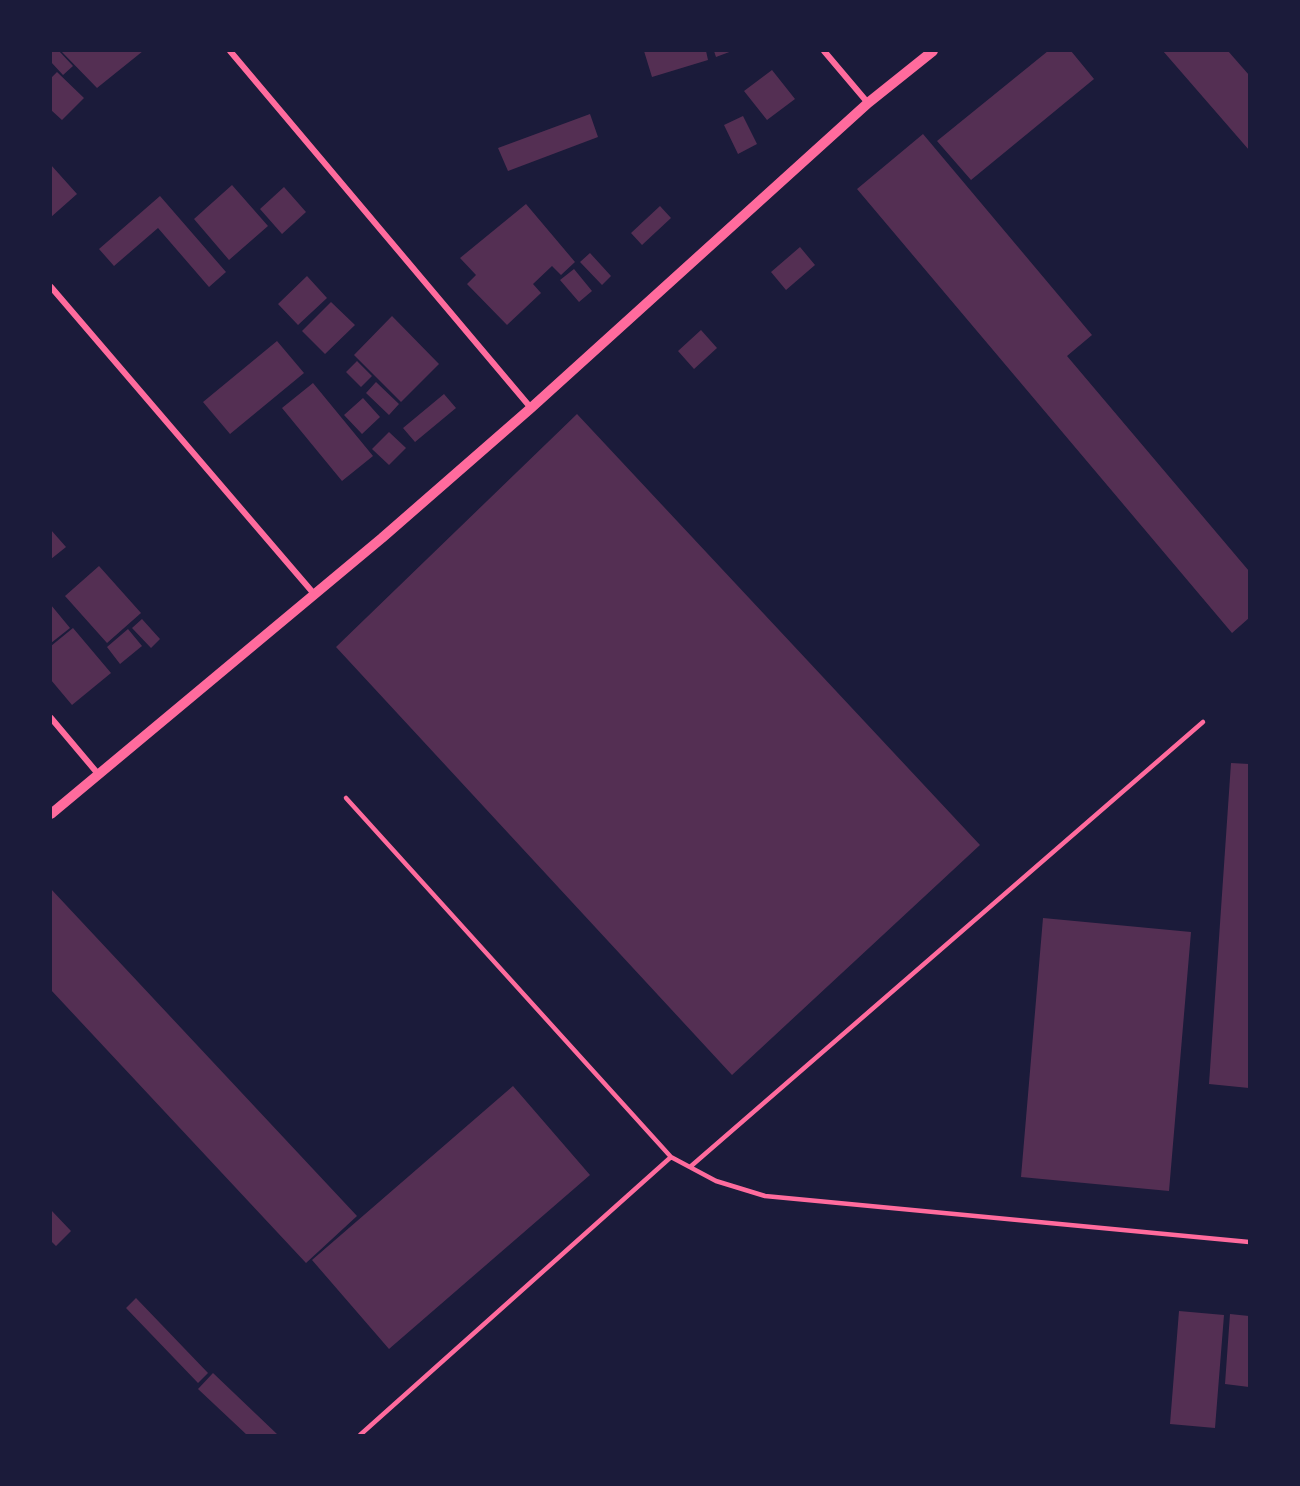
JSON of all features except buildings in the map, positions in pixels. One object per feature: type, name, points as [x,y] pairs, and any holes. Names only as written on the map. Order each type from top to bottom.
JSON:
[{"type":"street","points":[[230,51],[531,408]]},
{"type":"street","points":[[825,51],[868,103]]},
{"type":"street","points":[[51,814],[315,596],[531,408],[868,103],[933,51]]},
{"type":"street","points":[[51,287],[315,596]]},
{"type":"street","points":[[51,718],[99,775]]},
{"type":"lane","points":[[690,1167],[1203,722]]},
{"type":"lane","points":[[346,798],[671,1157],[716,1181],[765,1196],[1249,1242]]},
{"type":"lane","points":[[360,1435],[671,1157]]}]
